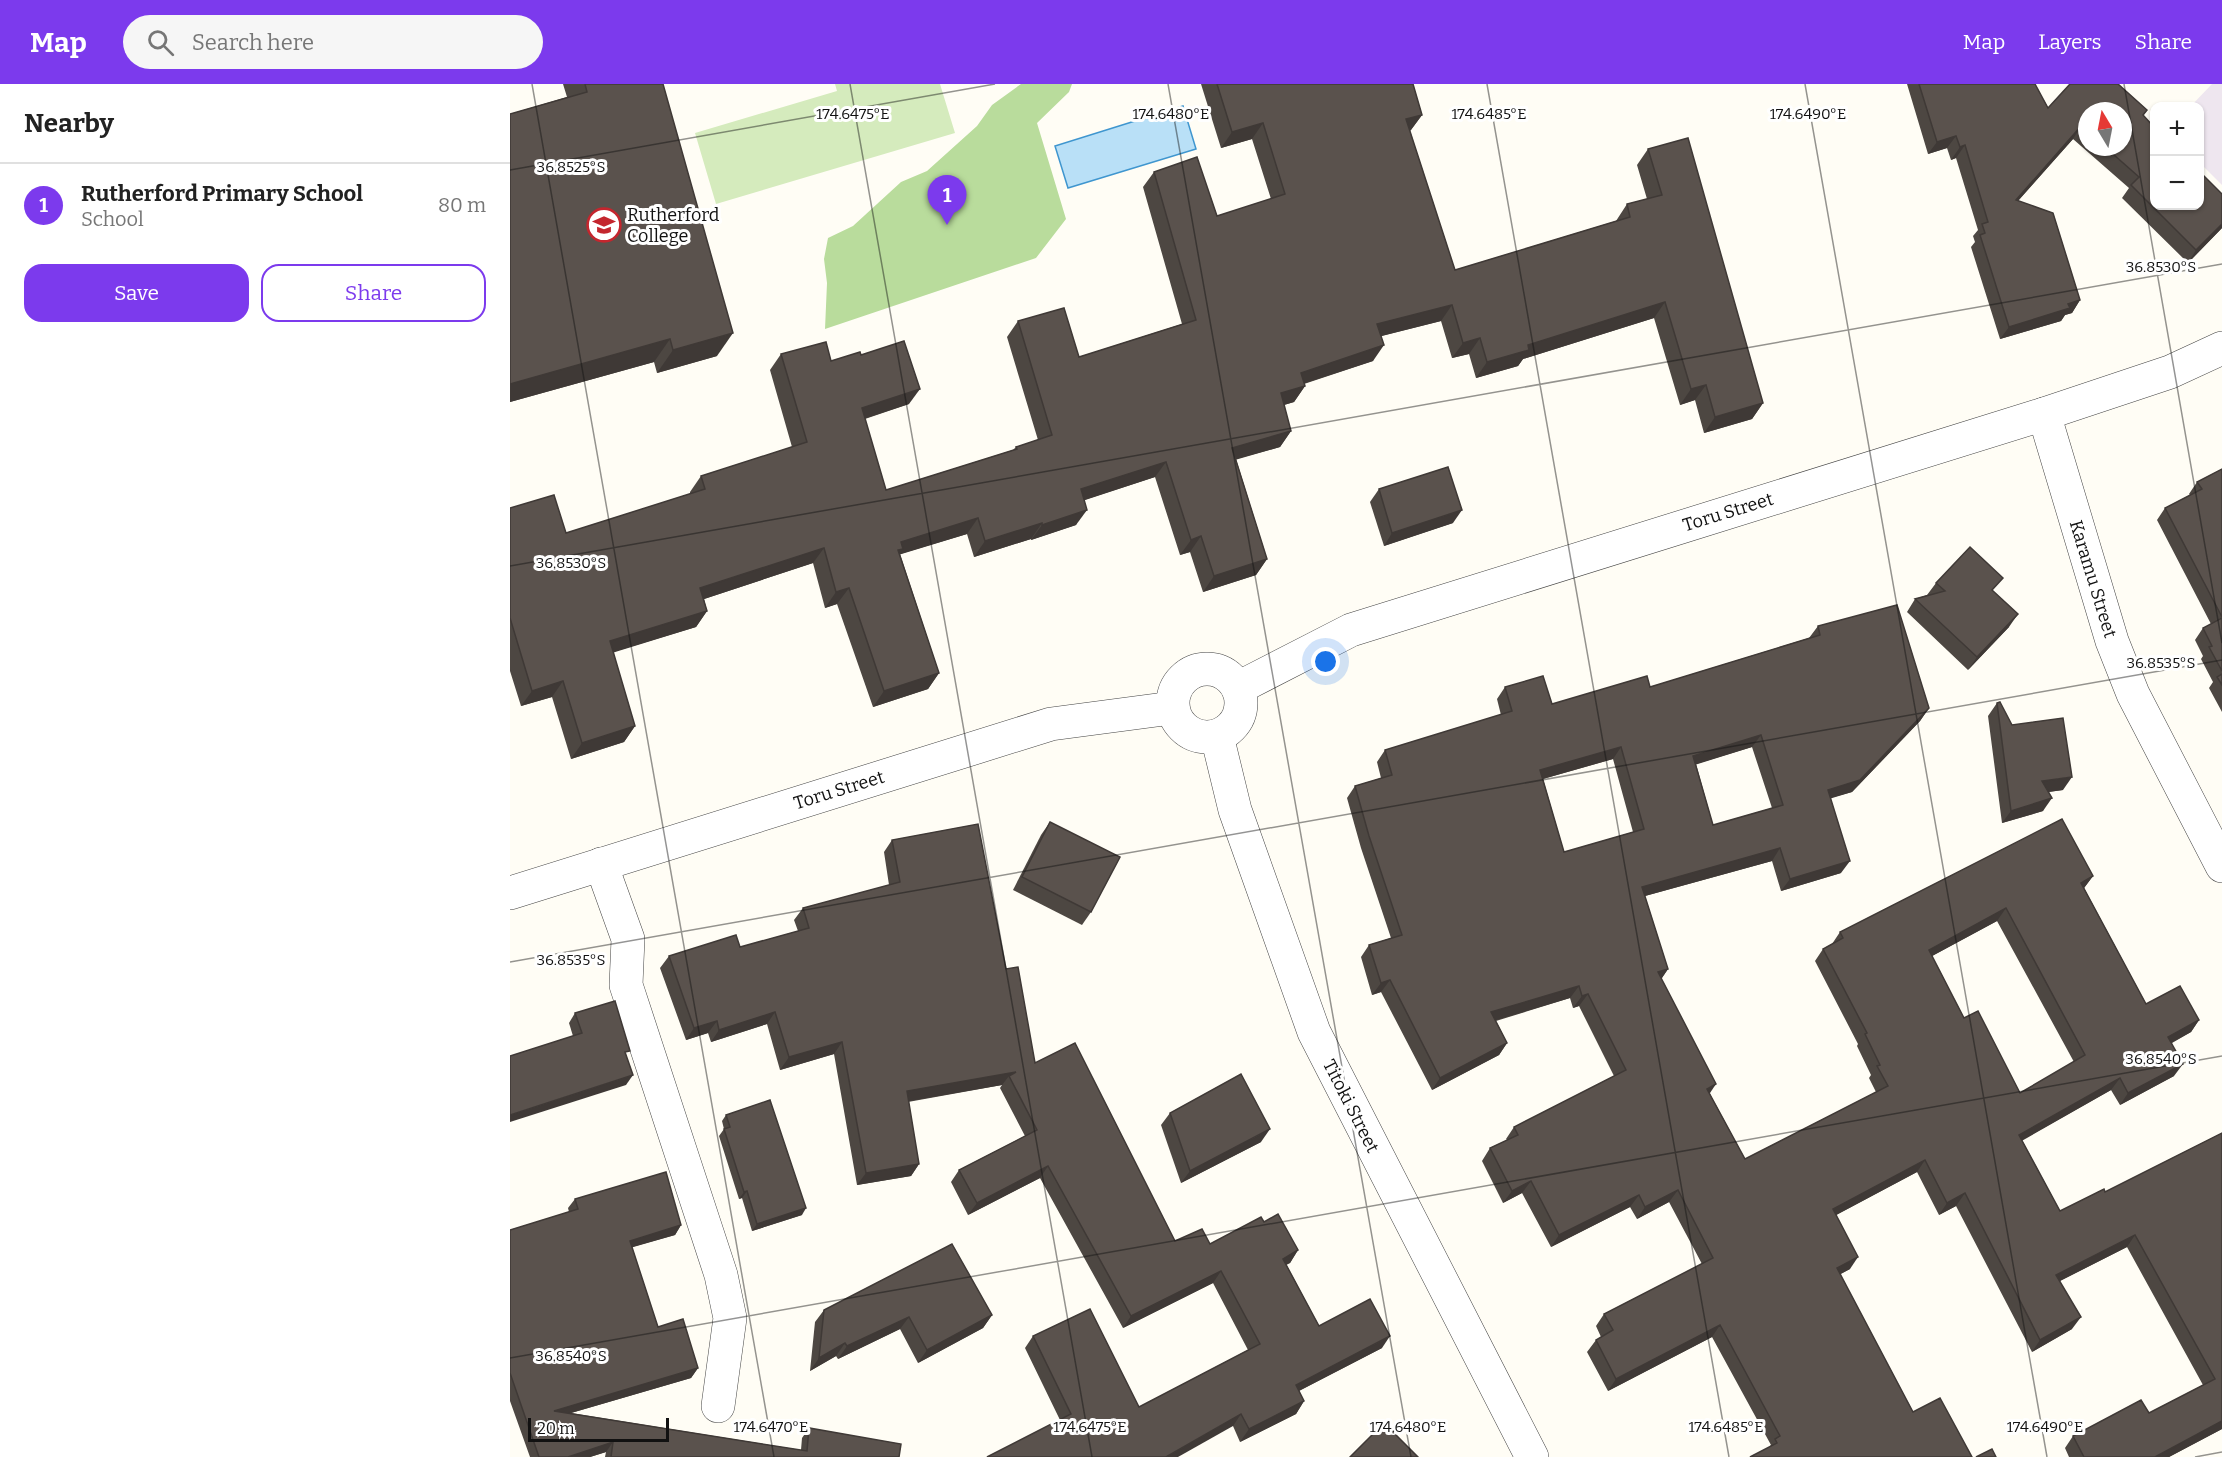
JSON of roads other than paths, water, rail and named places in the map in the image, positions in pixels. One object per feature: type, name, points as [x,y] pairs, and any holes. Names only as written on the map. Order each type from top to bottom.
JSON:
[{"type":"street","name":"Toru Street","points":[[1238,688],[1351,630],[2044,414],[2170,372],[2222,348]]},
{"type":"street","name":"Karamu Street","points":[[2044,414],[2112,641],[2133,694],[2222,866]]},
{"type":"street","points":[[1197,670],[1216,670],[1232,680],[1241,698],[1238,717],[1225,732],[1207,738],[1188,732],[1175,718],[1172,708],[1172,699],[1180,681],[1197,670]]},
{"type":"street","name":"Toru Street","points":[[510,893],[1051,724],[1172,708]]},
{"type":"street","name":"Titoki Street","points":[[1216,736],[1235,810],[1314,1032],[1532,1457]]},
{"type":"street","points":[[601,864],[628,939],[626,985],[721,1275],[730,1318],[718,1406]]},
{"type":"water","points":[[1183,106],[1196,149],[1068,188],[1055,146]]},
{"type":"place","name":"Rutherford College","points":[[604,225]]},
{"type":"place","name":"Rutherford Primary School","points":[[947,225]]}]
